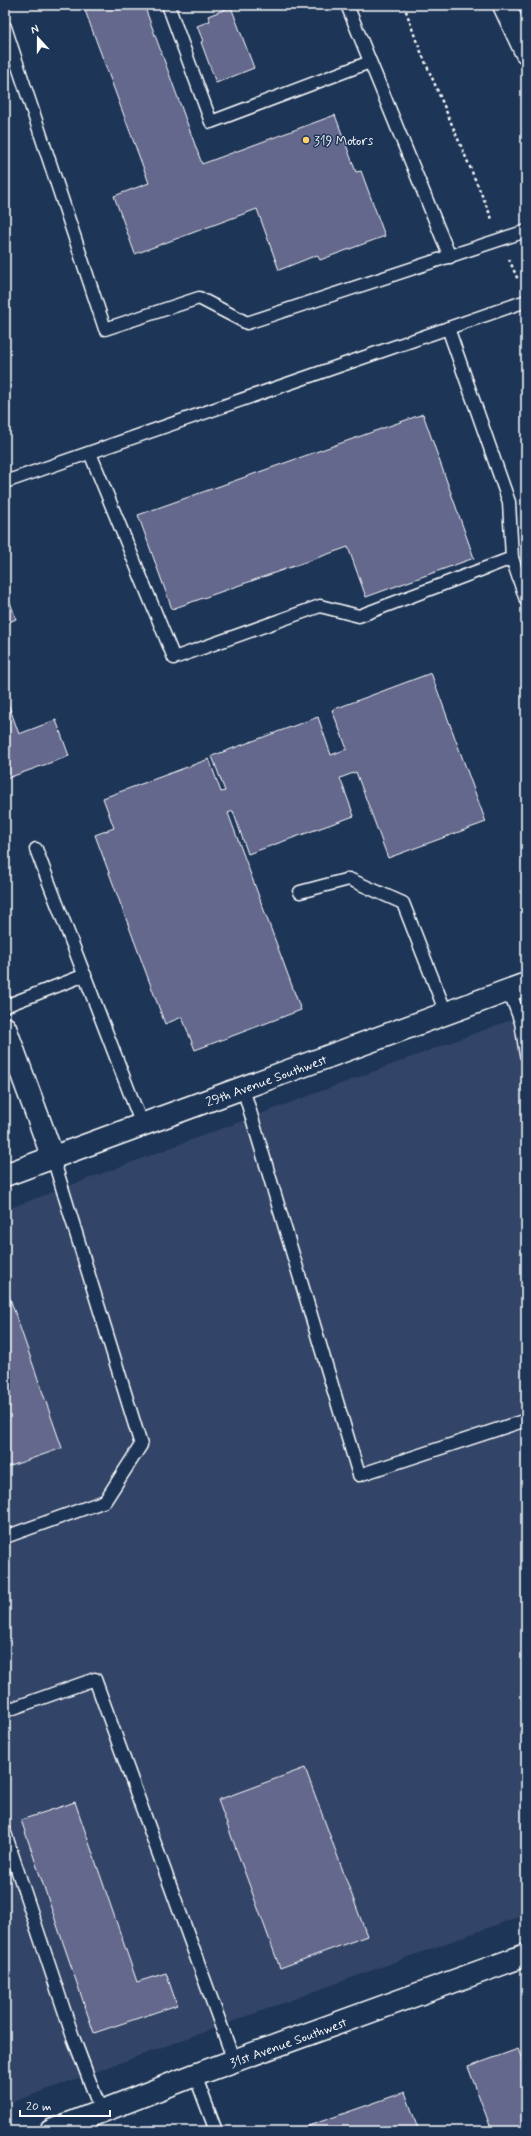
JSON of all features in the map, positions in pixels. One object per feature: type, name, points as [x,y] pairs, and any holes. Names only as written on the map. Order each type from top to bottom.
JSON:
[{"type":"street","points":[[504,5],[526,52]]},
{"type":"street","name":"29th Avenue Southwest","points":[[5,1175],[518,987]]},
{"type":"street","points":[[5,1028],[53,1158]]},
{"type":"street","name":"31st Avenue Southwest","points":[[51,2131],[194,2075],[526,1954]]},
{"type":"lane","points":[[168,5],[211,122],[370,62]]},
{"type":"lane","points":[[347,5],[450,257]]},
{"type":"lane","points":[[5,27],[105,329],[199,298],[247,324],[526,231]]},
{"type":"lane","points":[[5,482],[526,301]]},
{"type":"lane","points":[[448,328],[509,502],[512,558],[526,600]]},
{"type":"lane","points":[[90,453],[174,658],[320,606],[359,616],[512,558]]},
{"type":"lane","points":[[36,849],[142,1125]]},
{"type":"lane","points":[[300,892],[350,878],[403,902],[446,1013]]},
{"type":"lane","points":[[5,1006],[84,975]]},
{"type":"lane","points":[[518,987],[526,1055]]},
{"type":"lane","points":[[243,1088],[359,1475],[526,1420]]},
{"type":"lane","points":[[5,1537],[105,1501],[141,1445],[53,1158]]},
{"type":"lane","points":[[5,1711],[95,1679],[234,2061]]},
{"type":"lane","points":[[5,1833],[74,2037],[101,2111]]},
{"type":"lane","points":[[194,2075],[216,2131]]},
{"type":"path","points":[[404,5],[416,40],[520,284]]},
{"type":"shaded area","points":[[526,1014],[526,1914],[5,2105],[5,1210]]},
{"type":"building","name":"319 Motors","points":[[83,5],[144,5],[202,164],[335,115],[356,172],[361,171],[385,236],[320,260],[317,255],[279,270],[257,209],[135,254],[114,196],[149,183]]},
{"type":"building","points":[[231,7],[254,68],[216,83],[201,42],[203,41],[197,26],[210,21],[208,16]]},
{"type":"building","points":[[423,414],[474,558],[366,597],[348,547],[172,609],[138,515]]},
{"type":"building","points":[[5,588],[16,619],[5,624]]},
{"type":"building","points":[[431,673],[486,822],[388,858],[356,772],[340,778],[354,816],[248,854],[233,811],[228,813],[301,1010],[195,1050],[182,1017],[165,1024],[95,835],[114,828],[103,798],[209,759],[221,792],[225,791],[212,756],[318,717],[331,755],[347,749],[332,710]]},
{"type":"building","points":[[5,695],[19,734],[56,720],[69,756],[5,779]]},
{"type":"building","points":[[8,1293],[62,1448],[5,1468],[5,1294]]},
{"type":"building","points":[[305,1768],[367,1936],[280,1968],[218,1800]]},
{"type":"building","points":[[75,1802],[137,1982],[166,1973],[177,2005],[94,2033],[21,1820]]},
{"type":"building","points":[[518,2049],[526,2070],[526,2131],[492,2131],[468,2067]]},
{"type":"building","points":[[405,2092],[419,2131],[294,2131]]},
{"type":"place","name":"319 Motors","points":[[306,140]]}]
